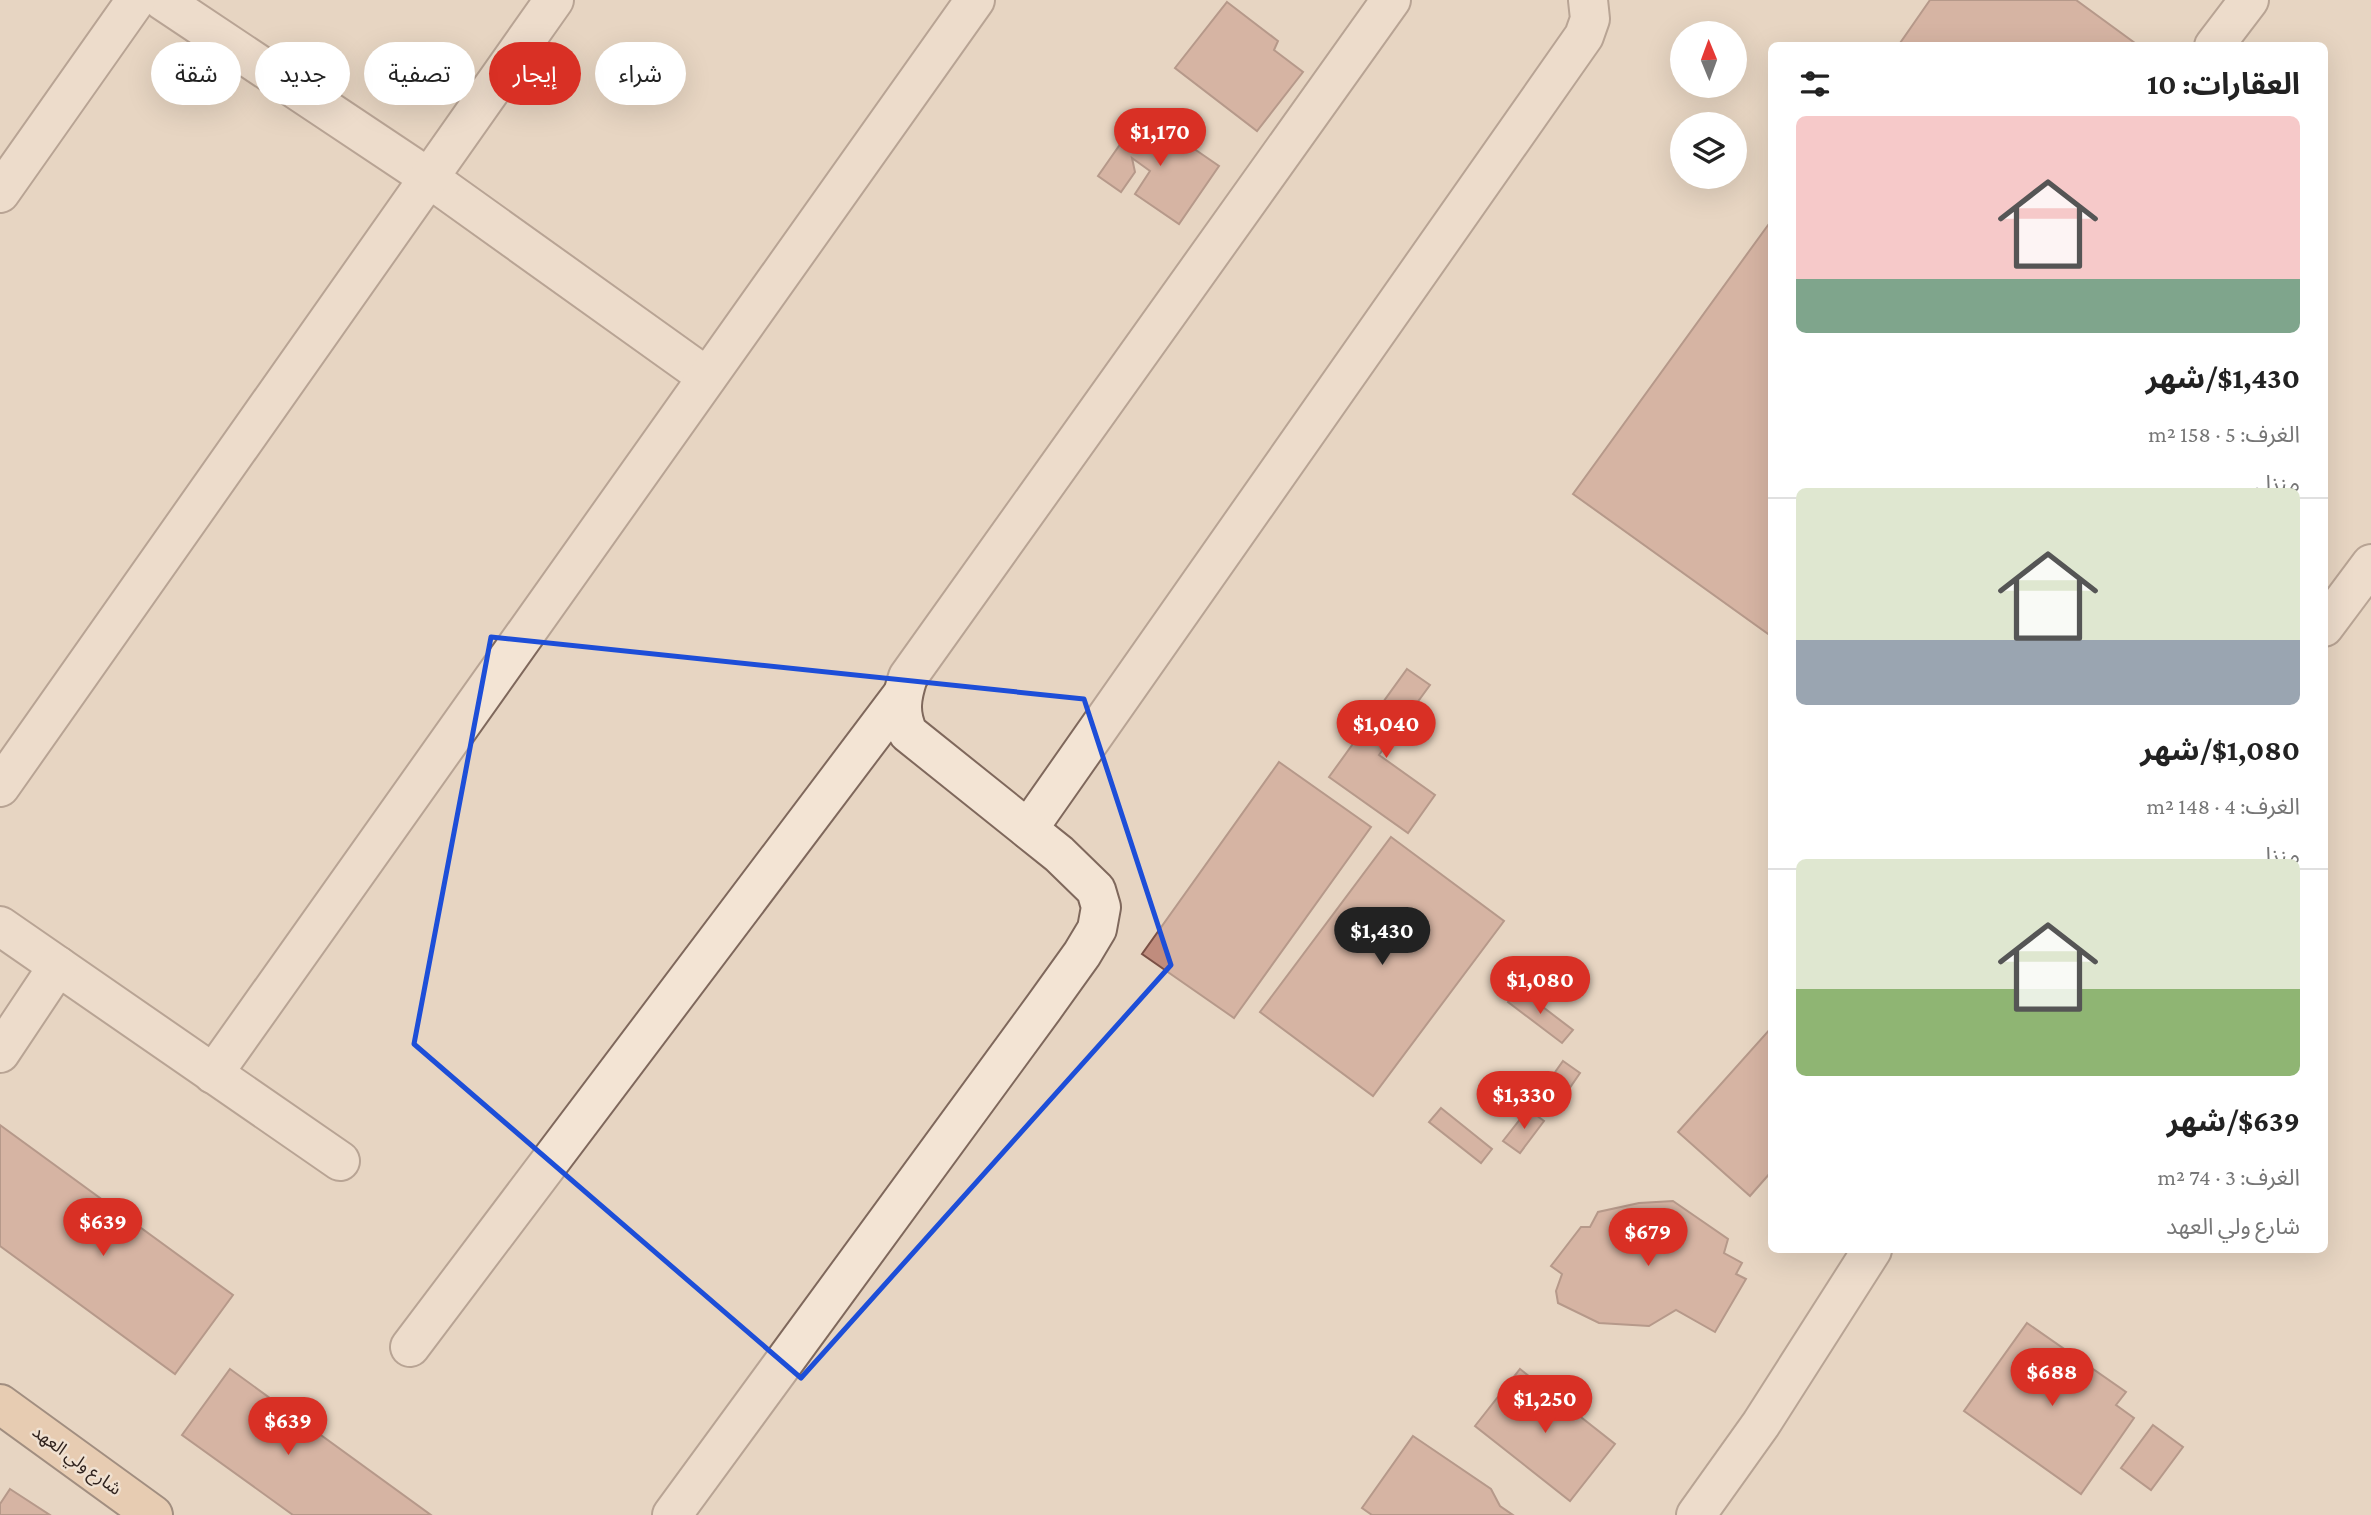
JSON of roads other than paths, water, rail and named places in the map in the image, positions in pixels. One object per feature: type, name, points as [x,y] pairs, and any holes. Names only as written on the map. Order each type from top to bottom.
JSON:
[{"type":"main road","name":"شارع ولي العهد","points":[[0,1404],[153,1515]]},
{"type":"street","points":[[0,193],[136,0]]},
{"type":"street","points":[[162,0],[429,178],[708,377]]},
{"type":"street","points":[[0,787],[554,0]]},
{"type":"street","points":[[213,1074],[975,0]]},
{"type":"street","points":[[672,1515],[1044,1007],[1097,929],[1101,908],[1096,890],[1059,854],[908,733],[901,717],[902,695],[908,677],[1391,0]]},
{"type":"street","points":[[1028,829],[1584,36],[1590,19],[1588,0]]},
{"type":"street","points":[[2217,42],[2249,0]]},
{"type":"street","points":[[2328,622],[2371,564]]},
{"type":"street","points":[[410,1346],[902,695]]},
{"type":"street","points":[[3,934],[58,966],[340,1161]]},
{"type":"street","points":[[0,1053],[58,966]]},
{"type":"street","points":[[1696,1515],[1761,1424],[1870,1253]]}]
